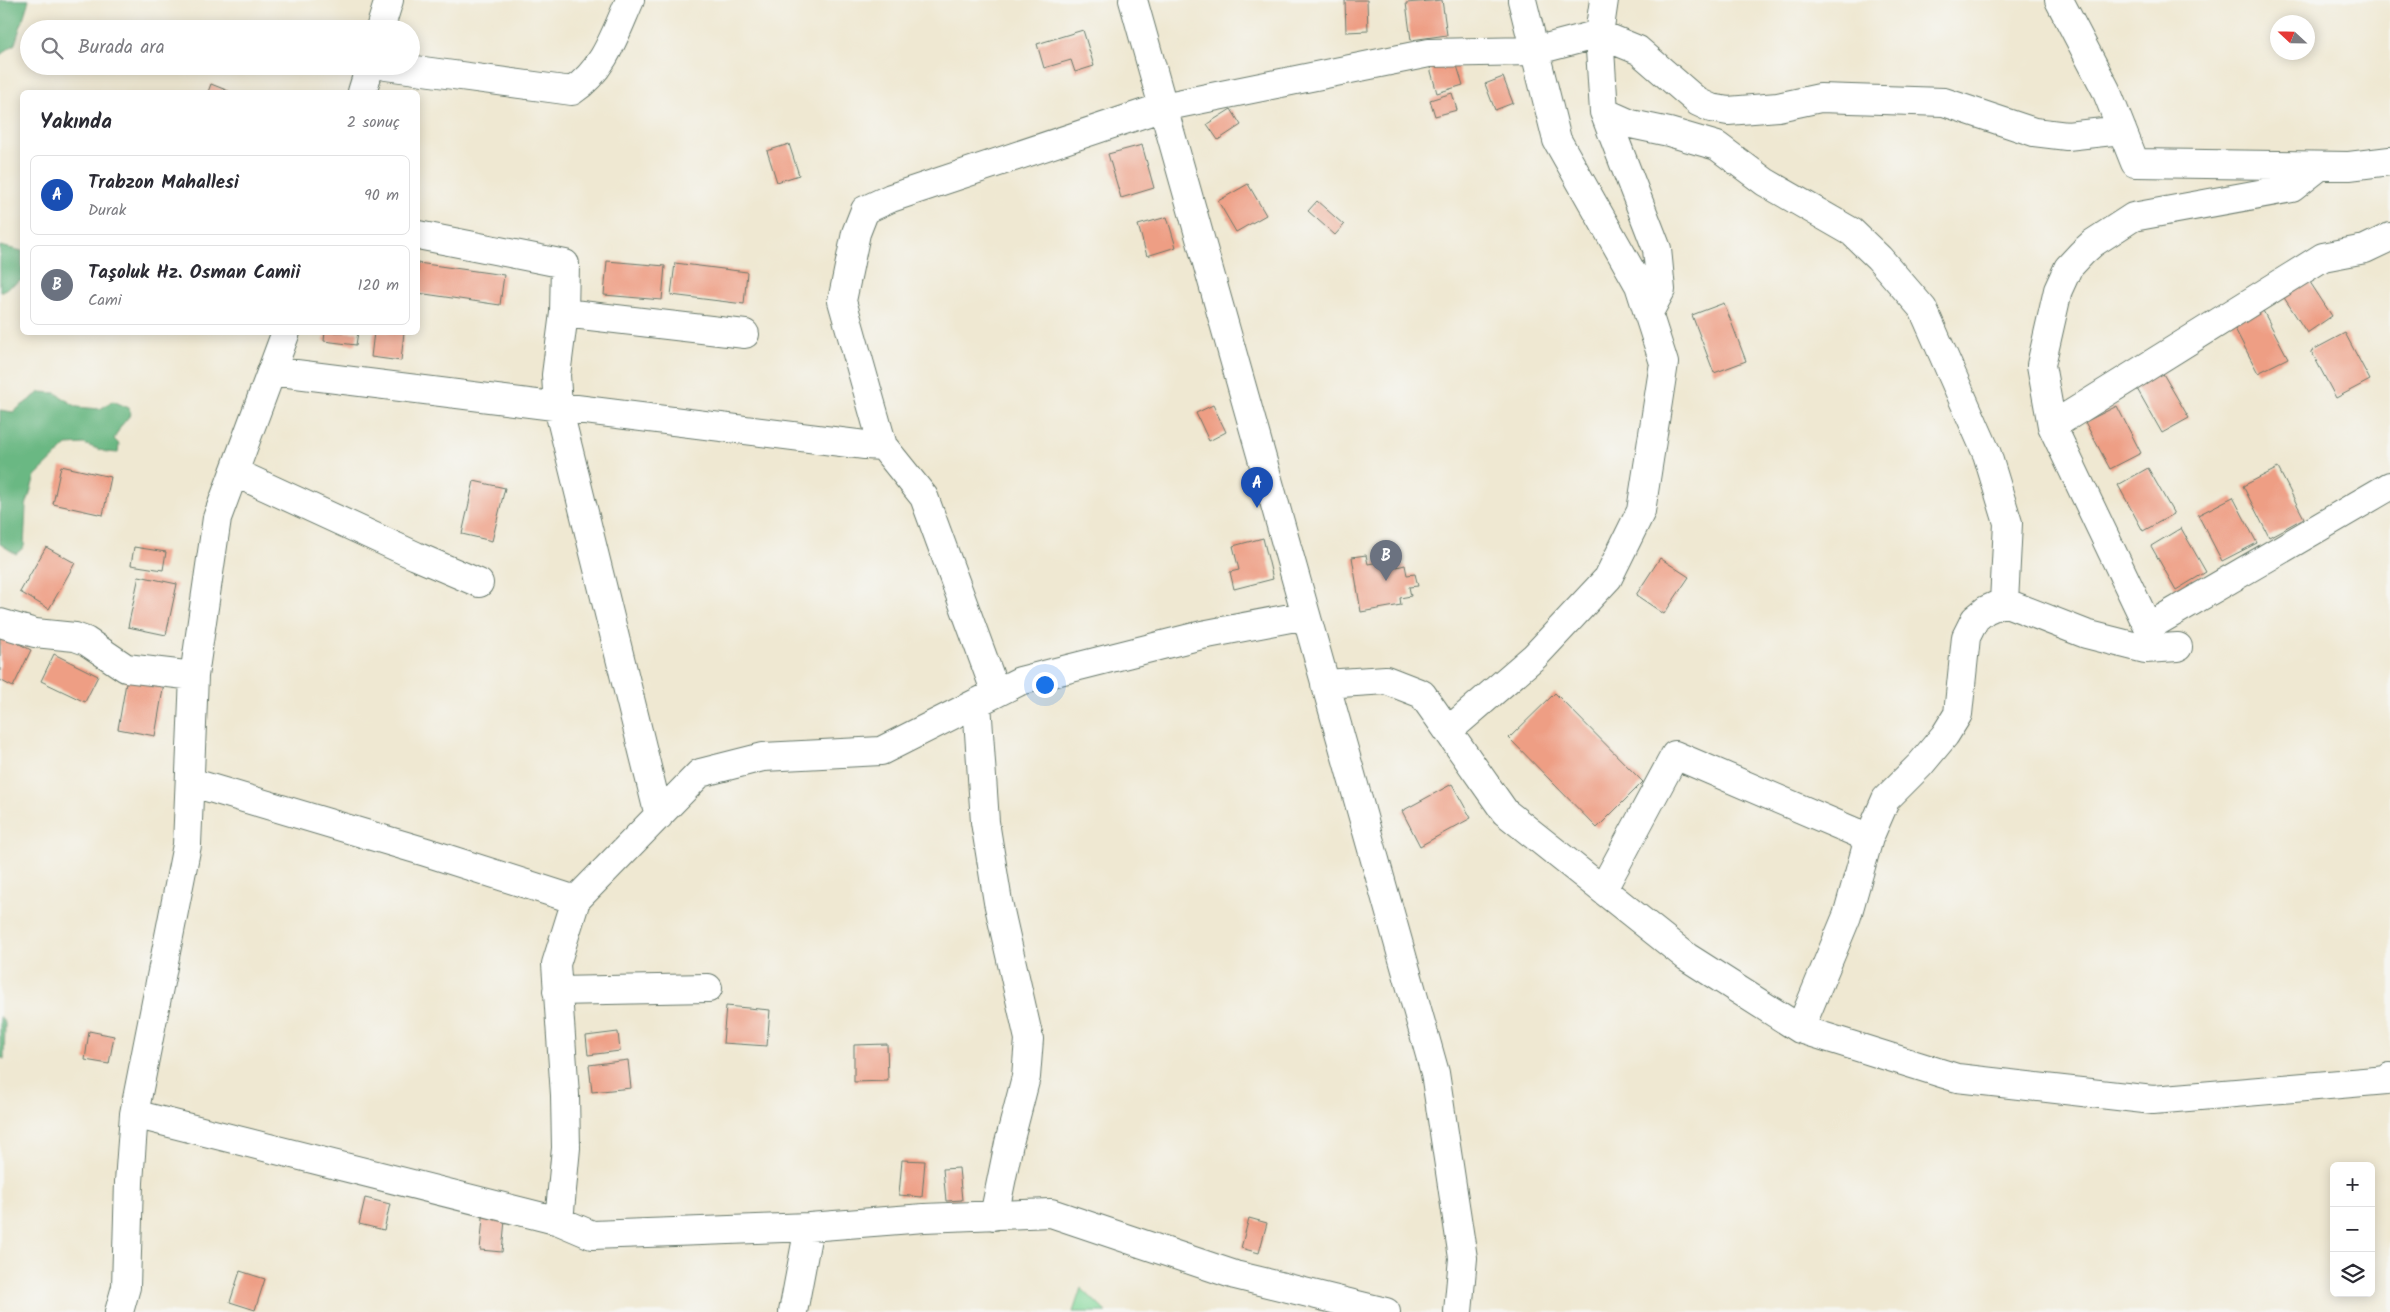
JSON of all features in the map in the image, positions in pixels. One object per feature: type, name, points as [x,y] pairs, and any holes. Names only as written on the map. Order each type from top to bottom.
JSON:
[{"type":"street","points":[[383,20],[389,0]]},
{"type":"street","points":[[420,71],[572,91],[587,81],[600,65],[630,0]]},
{"type":"street","points":[[1133,0],[1435,1073],[1463,1258],[1458,1312]]},
{"type":"street","points":[[1448,731],[1535,656],[1608,578],[1641,511],[1664,363],[1639,285],[1557,140],[1522,0]]},
{"type":"street","points":[[1604,0],[1599,34],[1604,112],[1657,249],[1661,290],[1648,314]]},
{"type":"street","points":[[2059,0],[2106,90],[2135,163],[2348,166],[2390,161]]},
{"type":"street","points":[[994,1216],[1009,1143],[1026,1077],[1029,1039],[998,902],[985,822],[987,698],[924,497],[883,446],[842,301],[856,233],[865,210],[891,198],[1163,107],[1429,53],[1534,51],[1599,34],[1638,50],[1698,102],[1711,108],[1728,111],[1778,107],[1820,98],[1944,102],[2034,132],[2066,136],[2122,130]]},
{"type":"street","points":[[363,90],[367,75]]},
{"type":"street","points":[[1604,112],[1630,124],[1669,132],[1717,146],[1765,182],[1852,232],[1879,258],[1923,309],[1987,454],[2008,524],[2004,602]]},
{"type":"street","points":[[2320,166],[2292,188],[2133,217],[2093,243],[2082,253],[2068,268],[2058,290],[2042,365],[2052,426],[2148,626],[2390,486]]},
{"type":"street","points":[[420,235],[565,264],[564,313],[556,375],[558,407],[659,816]]},
{"type":"street","points":[[2052,426],[2323,257],[2365,249],[2390,237]]},
{"type":"street","points":[[564,313],[746,334]]},
{"type":"street","points":[[119,1312],[126,1287],[128,1182],[134,1114],[188,844],[194,676],[217,518],[285,335]]},
{"type":"street","points":[[272,371],[865,446],[883,446]]},
{"type":"street","points":[[234,472],[479,583]]},
{"type":"street","points":[[1800,1029],[1847,916],[1868,838],[1886,799],[1920,765],[1945,735],[1958,714],[1966,637],[1975,619],[1986,610],[2004,602],[2086,634],[2145,649],[2178,647]]},
{"type":"street","points":[[559,1221],[566,1148],[565,1095],[556,964],[576,900],[700,773],[763,757],[882,751],[1020,681],[1202,635],[1306,614]]},
{"type":"street","points":[[0,623],[35,633],[75,637],[86,641],[126,668],[194,676]]},
{"type":"street","points":[[1326,684],[1386,680],[1422,694],[1505,812],[1688,957],[1800,1029],[1957,1078],[2153,1100],[2387,1080],[2390,1077]]},
{"type":"street","points":[[1603,889],[1675,755],[1868,838]]},
{"type":"street","points":[[190,782],[426,852],[576,900]]},
{"type":"street","points":[[557,991],[708,988]]},
{"type":"street","points":[[134,1114],[559,1221],[592,1236],[809,1227],[1051,1213],[1235,1275],[1386,1312]]},
{"type":"street","points":[[793,1312],[809,1227]]},
{"type":"green space","points":[[0,0],[29,0],[23,20],[20,20],[20,28],[15,44],[0,55]]},
{"type":"green space","points":[[0,246],[20,251],[20,281],[0,292]]},
{"type":"green space","points":[[40,392],[56,393],[77,407],[100,409],[113,401],[129,408],[131,414],[121,426],[114,439],[119,444],[118,453],[106,452],[84,444],[67,445],[35,476],[26,506],[24,547],[16,554],[0,544],[0,410],[13,412]]},
{"type":"green space","points":[[0,1016],[5,1023],[4,1059],[0,1057]]},
{"type":"green space","points":[[1081,1288],[1106,1312],[1073,1312]]},
{"type":"building","points":[[1345,0],[1367,0],[1368,31],[1346,32]]},
{"type":"building","points":[[1442,0],[1447,35],[1411,40],[1406,3]]},
{"type":"building","points":[[1083,30],[1094,66],[1075,72],[1071,60],[1044,68],[1037,44]]},
{"type":"building","points":[[1454,56],[1463,85],[1437,93],[1429,64]]},
{"type":"building","points":[[1503,77],[1513,103],[1495,110],[1485,84]]},
{"type":"building","points":[[211,84],[226,90],[209,90]]},
{"type":"building","points":[[1452,93],[1457,110],[1435,116],[1430,100]]},
{"type":"building","points":[[1231,109],[1241,125],[1218,140],[1207,124]]},
{"type":"building","points":[[789,144],[799,175],[777,182],[767,151]]},
{"type":"building","points":[[1142,145],[1154,188],[1121,198],[1108,154]]},
{"type":"building","points":[[1248,184],[1266,215],[1236,232],[1218,201]]},
{"type":"building","points":[[1317,201],[1344,225],[1335,235],[1308,211]]},
{"type":"building","points":[[1167,217],[1176,247],[1147,256],[1138,225]]},
{"type":"building","points":[[607,261],[665,266],[662,300],[604,295]]},
{"type":"building","points":[[420,263],[504,275],[500,305],[420,293]]},
{"type":"building","points":[[675,263],[747,272],[744,304],[671,295]]},
{"type":"building","points":[[2306,276],[2332,316],[2307,333],[2281,293]]},
{"type":"building","points":[[1724,303],[1746,361],[1714,373],[1692,315]]},
{"type":"building","points":[[2260,305],[2288,358],[2258,373],[2231,321]]},
{"type":"building","points":[[2345,333],[2370,380],[2336,398],[2311,351]]},
{"type":"building","points":[[325,335],[358,335],[356,345],[324,341]]},
{"type":"building","points":[[374,335],[404,335],[401,361],[371,357]]},
{"type":"building","points":[[2162,372],[2189,418],[2162,433],[2136,387]]},
{"type":"building","points":[[1213,405],[1226,432],[1209,441],[1196,413]]},
{"type":"building","points":[[2117,406],[2141,453],[2110,469],[2085,422]]},
{"type":"building","points":[[61,466],[111,477],[103,515],[53,504]]},
{"type":"building","points":[[2148,468],[2174,514],[2143,531],[2118,485]]},
{"type":"building","points":[[2278,468],[2304,518],[2269,537],[2243,486]]},
{"type":"building","points":[[474,481],[505,488],[492,541],[462,534]]},
{"type":"building","points":[[2233,497],[2257,543],[2222,561],[2198,515]]},
{"type":"building","points":[[2181,528],[2206,572],[2176,590],[2151,546]]},
{"type":"building","points":[[1263,538],[1273,579],[1234,589],[1230,572],[1239,570],[1233,546]]},
{"type":"building","points":[[46,547],[75,563],[49,609],[20,592]]},
{"type":"building","points":[[134,547],[166,552],[163,570],[131,565]]},
{"type":"building","points":[[1366,555],[1368,564],[1396,559],[1397,567],[1405,565],[1407,575],[1415,574],[1418,586],[1409,587],[1411,596],[1400,598],[1401,605],[1361,612],[1352,557]]},
{"type":"building","points":[[1660,558],[1689,577],[1664,614],[1636,595]]},
{"type":"building","points":[[139,576],[177,584],[166,635],[128,627]]},
{"type":"building","points":[[0,634],[31,650],[13,687],[0,680]]},
{"type":"building","points":[[54,654],[98,676],[85,702],[41,681]]},
{"type":"building","points":[[127,677],[164,683],[155,736],[118,729]]},
{"type":"building","points":[[1555,693],[1643,782],[1597,828],[1509,738]]},
{"type":"building","points":[[1452,784],[1471,818],[1420,846],[1402,811]]},
{"type":"building","points":[[726,1006],[770,1010],[767,1046],[723,1043]]},
{"type":"building","points":[[89,1031],[114,1036],[109,1064],[85,1060]]},
{"type":"building","points":[[618,1032],[620,1051],[588,1055],[586,1036]]},
{"type":"building","points":[[887,1044],[888,1081],[854,1082],[854,1045]]},
{"type":"building","points":[[628,1060],[631,1088],[592,1092],[589,1065]]},
{"type":"building","points":[[902,1160],[925,1161],[922,1197],[899,1195]]},
{"type":"building","points":[[959,1168],[962,1200],[946,1201],[943,1169]]},
{"type":"building","points":[[365,1198],[390,1204],[384,1230],[359,1224]]},
{"type":"building","points":[[484,1207],[506,1209],[502,1252],[480,1250]]},
{"type":"building","points":[[1249,1218],[1267,1223],[1259,1253],[1241,1248]]},
{"type":"building","points":[[240,1271],[265,1279],[255,1310],[230,1302]]},
{"type":"place","name":"Trabzon Mahallesi","points":[[1257,508]]},
{"type":"place","name":"Taşoluk Hz. Osman Camii","points":[[1386,581]]}]
